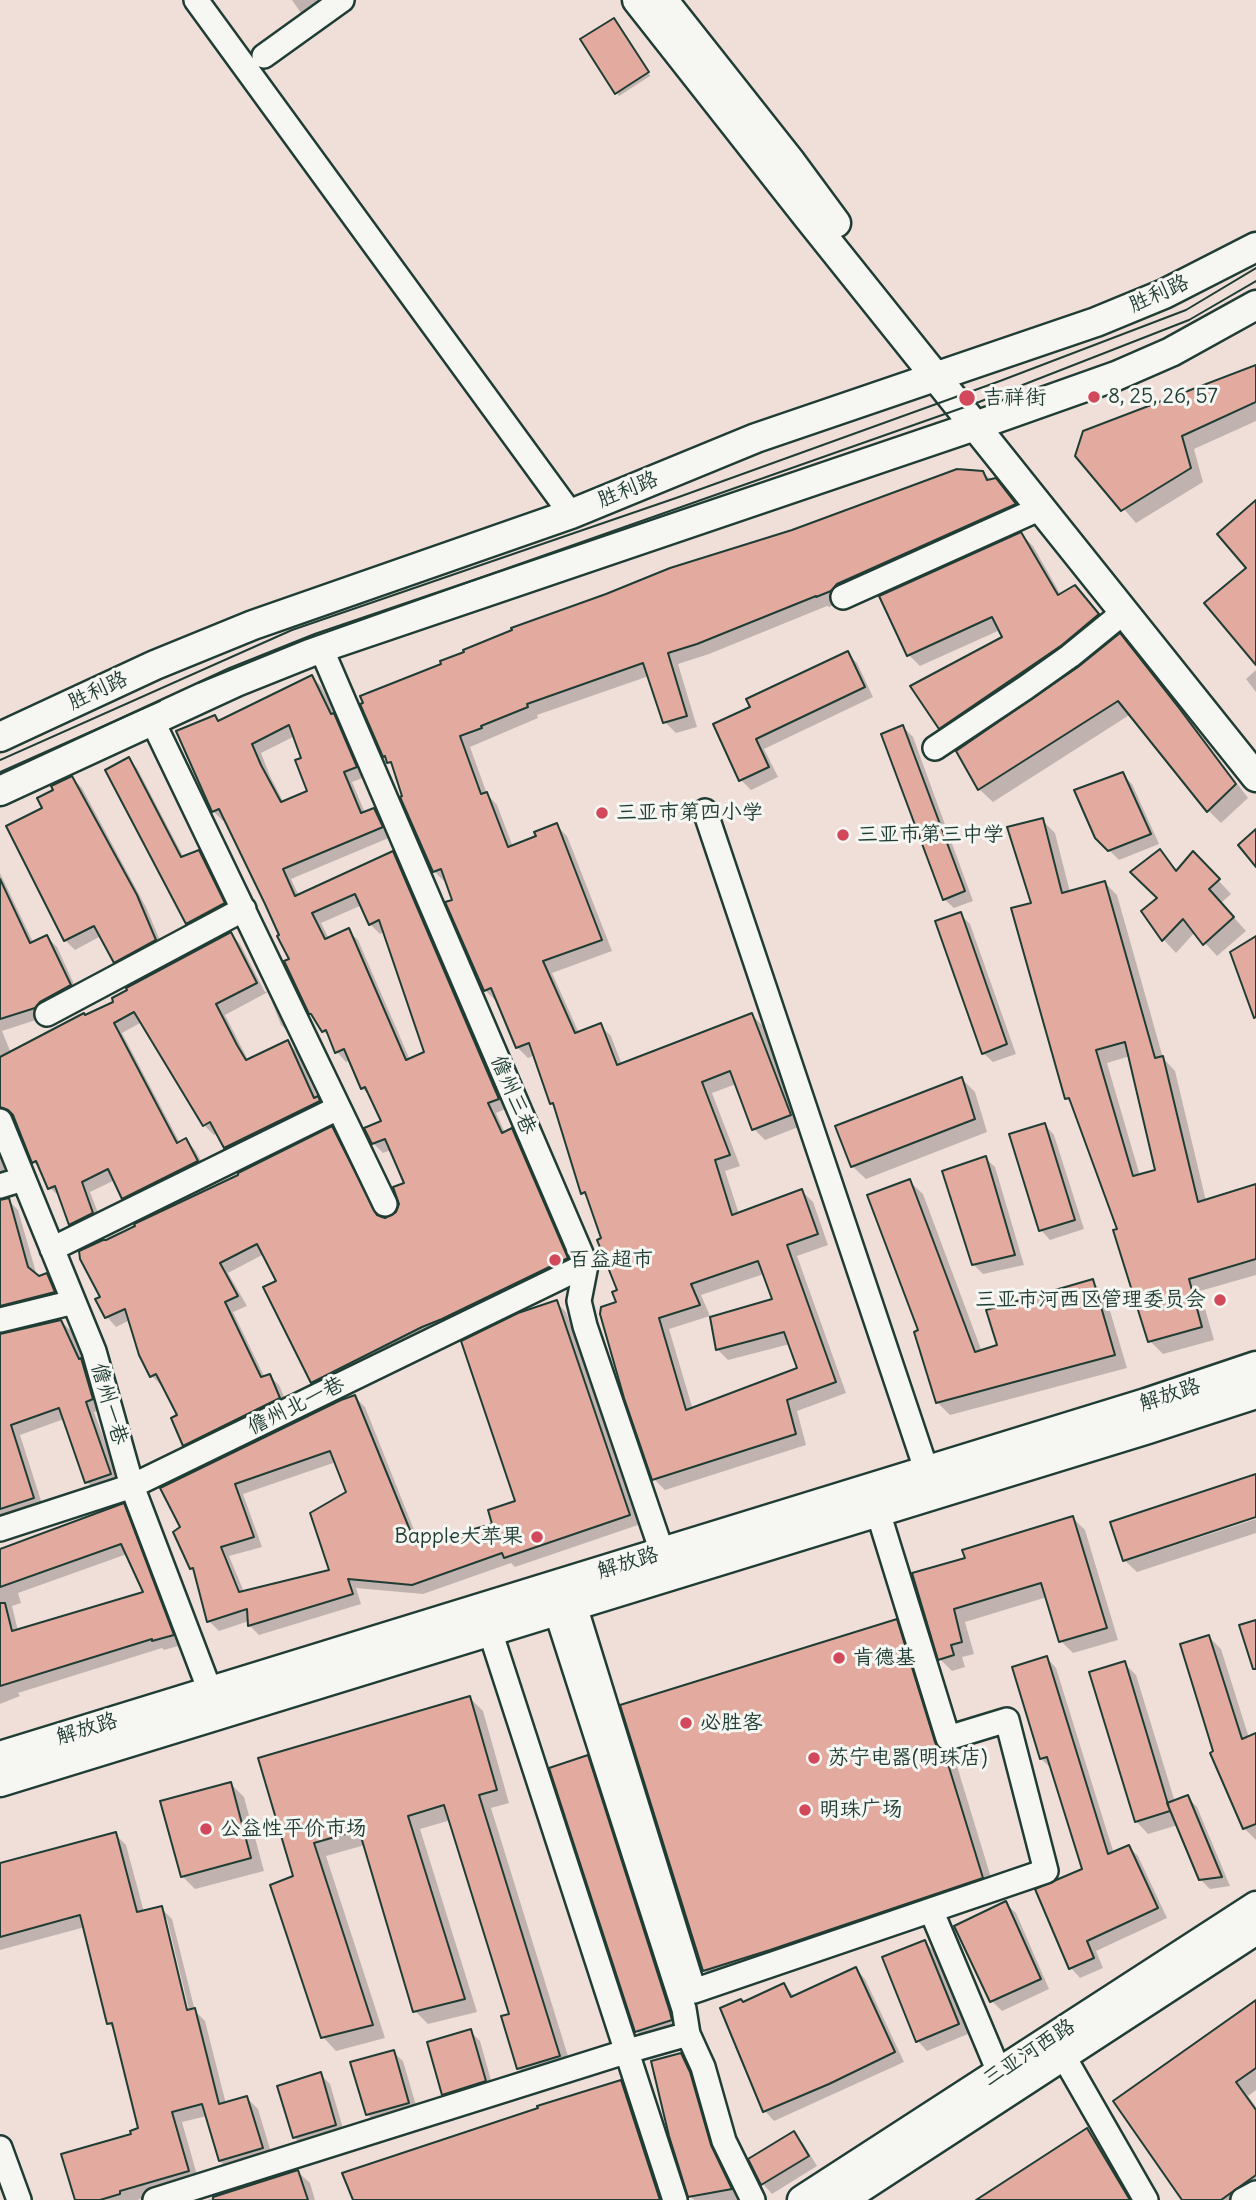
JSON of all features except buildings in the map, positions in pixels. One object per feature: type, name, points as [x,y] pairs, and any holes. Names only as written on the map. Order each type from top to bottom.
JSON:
[{"type":"main road","points":[[637,0],[1256,751]]},
{"type":"main road","points":[[663,0],[791,162],[945,374]]},
{"type":"main road","name":"胜利路","points":[[0,737],[155,665],[253,625],[571,514],[756,438],[1107,317],[1164,294],[1256,247]]},
{"type":"main road","points":[[0,791],[236,682],[321,648],[1116,376],[1171,352],[1256,305]]},
{"type":"main road","points":[[984,423],[1041,508],[1256,778]]},
{"type":"main road","name":"解放路","points":[[0,1756],[1146,1403],[1256,1366]]},
{"type":"main road","name":"解放路","points":[[0,1782],[878,1513],[1256,1394]]},
{"type":"main road","name":"三亚河西路","points":[[802,2200],[1256,1906]]},
{"type":"main road","name":"三亚河西路","points":[[842,2200],[1256,1930]]},
{"type":"street","points":[[196,0],[571,514]]},
{"type":"street","points":[[264,55],[342,0]]},
{"type":"street","points":[[843,597],[1041,508]]},
{"type":"street","points":[[935,748],[1070,656],[1124,612]]},
{"type":"street","name":"儋州三巷","points":[[321,648],[586,1265]]},
{"type":"street","points":[[152,720],[384,1204]]},
{"type":"street","points":[[705,811],[926,1469]]},
{"type":"street","points":[[47,1014],[244,909]]},
{"type":"street","points":[[52,1249],[338,1108]]},
{"type":"street","name":"儋州一巷","points":[[0,1121],[94,1351],[132,1486],[210,1691]]},
{"type":"street","points":[[0,1186],[23,1179]]},
{"type":"street","points":[[586,1265],[579,1301],[585,1326],[662,1552]]},
{"type":"street","name":"儋州北一巷","points":[[0,1529],[132,1486],[586,1265]]},
{"type":"street","points":[[0,1320],[74,1302]]},
{"type":"street","points":[[566,1608],[694,1991],[1046,1871],[1007,1720],[948,1738],[878,1513]]},
{"type":"street","points":[[566,1608],[684,2009],[688,2034],[703,2067],[724,2141],[753,2200]]},
{"type":"street","points":[[491,1632],[674,2200]]},
{"type":"street","points":[[931,1910],[999,2072]]},
{"type":"street","points":[[155,2200],[688,2034]]},
{"type":"street","points":[[1064,2057],[1146,2200]]},
{"type":"street","points":[[0,2148],[19,2200]]},
{"type":"street","points":[[1243,2200],[1256,2193]]},
{"type":"tram line","points":[[0,760],[292,630],[676,498],[1000,381],[1186,310],[1256,268]]},
{"type":"tram line","points":[[198,683],[304,640],[979,402],[1189,320],[1256,281]]},
{"type":"tram line","points":[[0,772],[160,701]]},
{"type":"place","name":"8, 25, 26, 57","points":[[1094,397]]},
{"type":"place","name":"吉祥街","points":[[967,398]]},
{"type":"place","name":"三亚市第四小学","points":[[602,813]]},
{"type":"place","name":"三亚市第三中学","points":[[843,835]]},
{"type":"place","name":"百益超市","points":[[555,1260]]},
{"type":"place","name":"三亚市河西区管理委员会","points":[[1220,1300]]},
{"type":"place","name":"Bapple大苹果","points":[[537,1537]]},
{"type":"place","name":"肯德基","points":[[839,1658]]},
{"type":"place","name":"必胜客","points":[[686,1723]]},
{"type":"place","name":"苏宁电器(明珠店)","points":[[814,1758]]},
{"type":"place","name":"明珠广场","points":[[805,1810]]},
{"type":"place","name":"公益性平价市场","points":[[206,1829]]}]
